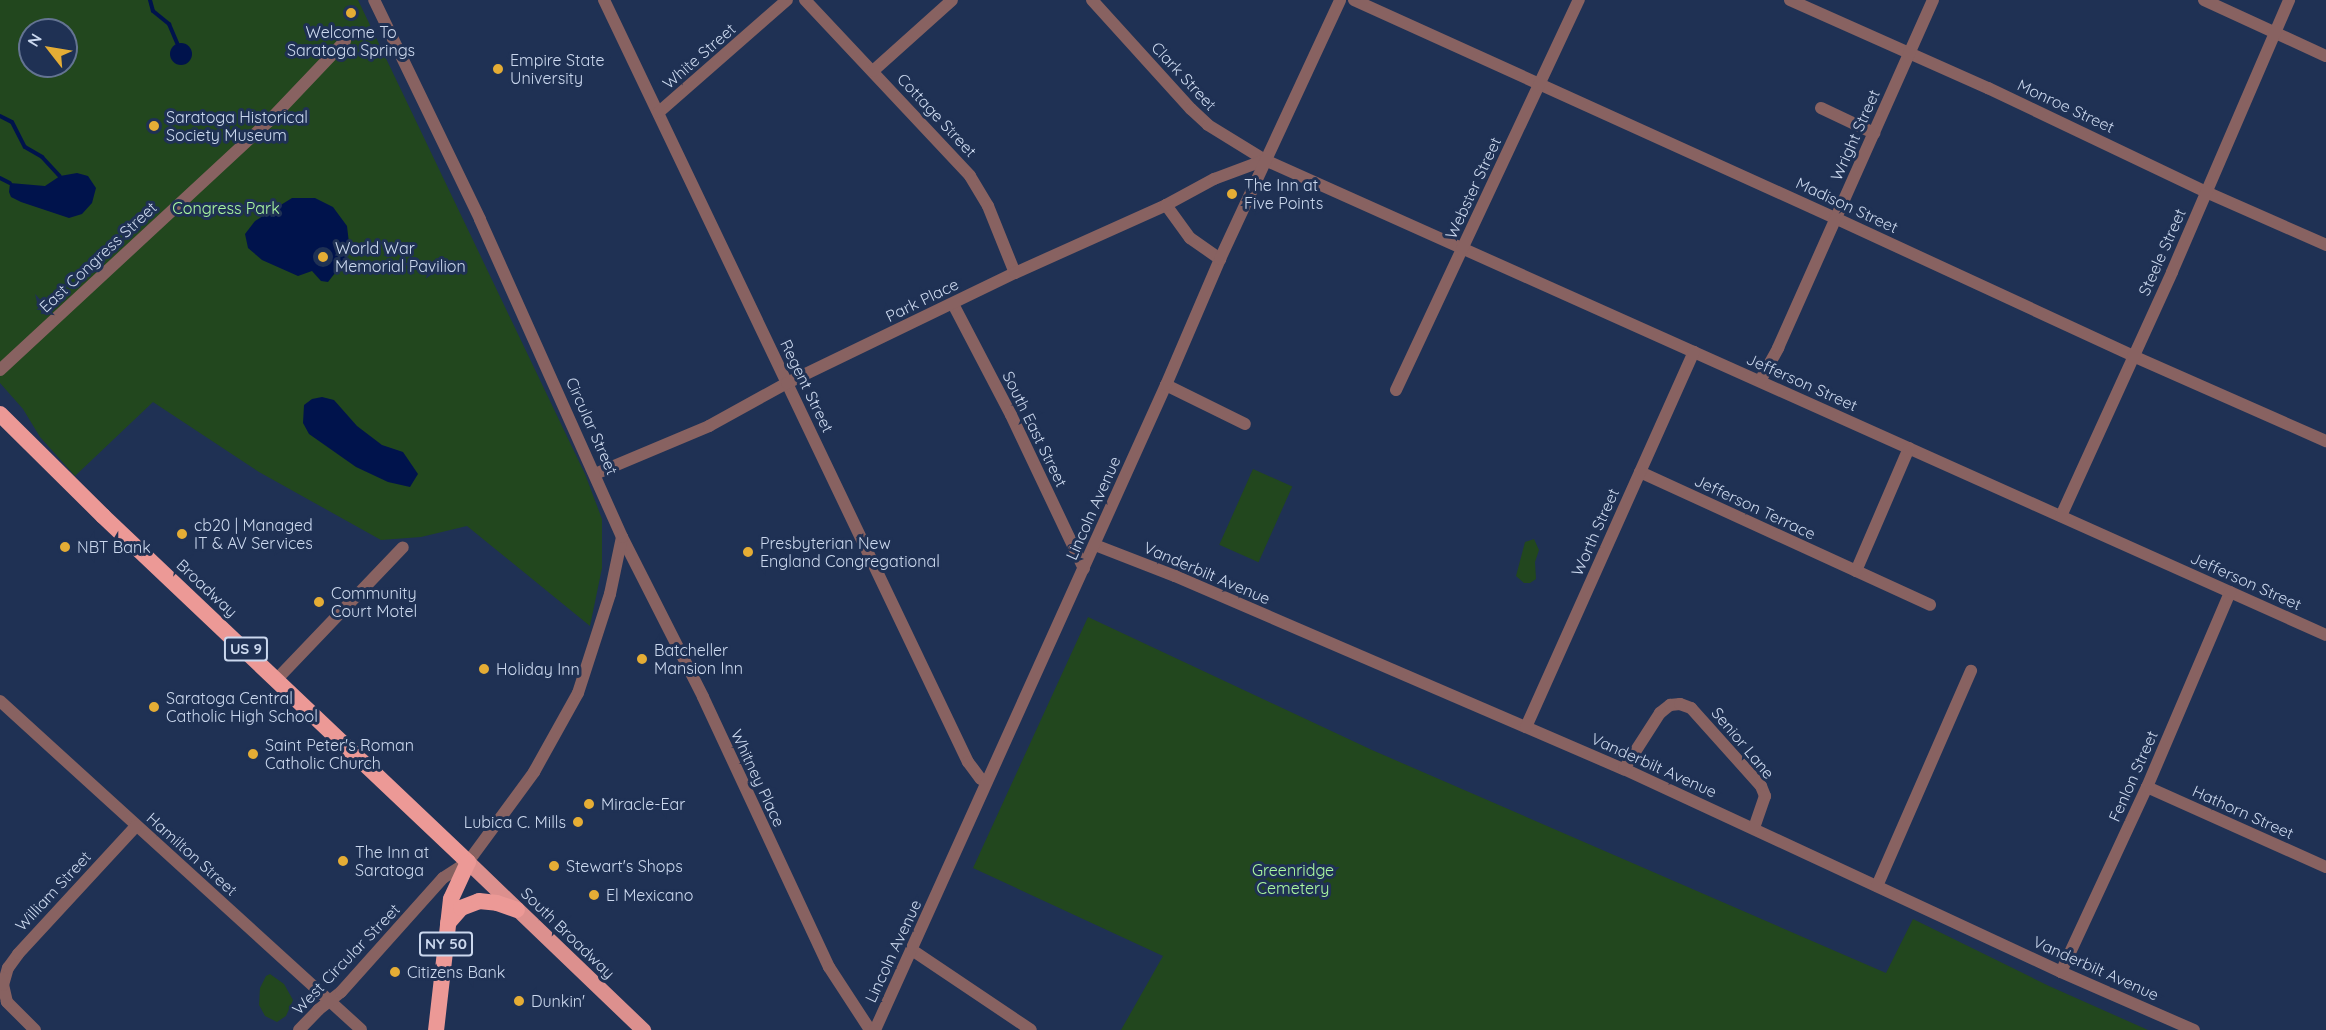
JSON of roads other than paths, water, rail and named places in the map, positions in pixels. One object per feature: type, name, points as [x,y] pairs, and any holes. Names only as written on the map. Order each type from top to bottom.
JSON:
[{"type":"highway","name":"Broadway","points":[[0,414],[103,516],[468,862]]},
{"type":"highway","name":"NY 50","points":[[436,1030],[451,899],[468,862]]},
{"type":"highway","points":[[448,923],[461,908],[479,901],[517,909]]},
{"type":"main road","name":"South Broadway","points":[[468,862],[644,1030]]},
{"type":"street","name":"Circular Street","points":[[374,0],[480,219],[622,537]]},
{"type":"street","name":"Regent Street","points":[[604,0],[968,762],[981,779],[987,781]]},
{"type":"street","name":"White Street","points":[[659,112],[787,0]]},
{"type":"street","name":"Cottage Street","points":[[805,0],[970,176],[988,206],[1015,273]]},
{"type":"street","points":[[873,71],[952,0]]},
{"type":"street","name":"Clark Street","points":[[1092,0],[1191,109],[1208,124],[1265,160]]},
{"type":"street","name":"Lincoln Avenue","points":[[874,1030],[1167,386],[1220,259],[1340,0]]},
{"type":"street","name":"Madison Street","points":[[1354,0],[2133,356],[2326,441]]},
{"type":"street","name":"Webster Street","points":[[1396,390],[1579,0]]},
{"type":"street","name":"Monroe Street","points":[[1790,0],[2326,245]]},
{"type":"street","name":"Wright Street","points":[[1760,381],[1778,348],[1933,0]]},
{"type":"street","points":[[2204,0],[2326,56]]},
{"type":"street","name":"Steele Street","points":[[2061,516],[2289,0]]},
{"type":"street","name":"East Congress Street","points":[[0,370],[268,122],[345,41]]},
{"type":"street","points":[[1821,108],[1874,132]]},
{"type":"street","name":"Park Place","points":[[595,474],[709,426],[787,383],[1015,273],[1166,205],[1214,179],[1265,160]]},
{"type":"street","name":"Jefferson Street","points":[[1265,160],[2326,635]]},
{"type":"street","points":[[1166,205],[1190,238],[1220,259]]},
{"type":"street","name":"South East Street","points":[[953,304],[1011,415],[1084,569]]},
{"type":"street","name":"Worth Street","points":[[1526,727],[1694,352]]},
{"type":"street","points":[[1167,386],[1245,423]]},
{"type":"street","points":[[1856,571],[1909,448]]},
{"type":"street","name":"Jefferson Terrace","points":[[1640,472],[1930,605]]},
{"type":"street","points":[[468,862],[534,772],[578,693],[610,594],[622,537]]},
{"type":"street","name":"Whitney Place","points":[[622,537],[703,697],[829,967],[870,1030]]},
{"type":"street","name":"Vanderbilt Avenue","points":[[1095,545],[1175,576],[1624,769],[2061,972],[2194,1030]]},
{"type":"street","points":[[277,679],[403,547]]},
{"type":"street","name":"Fenlon Street","points":[[2061,972],[2147,787],[2230,592]]},
{"type":"street","points":[[1877,886],[1971,671]]},
{"type":"street","name":"Hamilton Street","points":[[0,701],[362,1030]]},
{"type":"street","name":"Senior Lane","points":[[1624,769],[1660,713],[1670,705],[1680,704],[1690,708],[1761,786],[1765,796],[1754,828]]},
{"type":"street","name":"Hathorn Street","points":[[2147,787],[2326,867]]},
{"type":"street","name":"William Street","points":[[35,1030],[8,1002],[3,985],[8,968],[18,954],[136,826]]},
{"type":"street","name":"West Circular Street","points":[[299,1030],[341,992],[443,878],[468,862]]},
{"type":"street","points":[[912,950],[1031,1030]]},
{"type":"waterway","points":[[150,0],[153,11],[169,24],[177,43]]},
{"type":"waterway","points":[[0,116],[12,122],[25,147],[42,157],[60,176]]},
{"type":"waterway","points":[[0,178],[10,183]]},
{"type":"place","name":"Welcome To Saratoga Springs","points":[[351,13]]},
{"type":"place","name":"Empire State University","points":[[498,69]]},
{"type":"place","name":"Saratoga Historical Society Museum","points":[[154,126]]},
{"type":"place","name":"The Inn at Five Points","points":[[1232,194]]},
{"type":"place","name":"World War Memorial Pavilion","points":[[323,257]]},
{"type":"place","name":"cb20 | Managed IT & AV Services","points":[[182,534]]},
{"type":"place","name":"NBT Bank","points":[[65,547]]},
{"type":"place","name":"Presbyterian New England Congregational","points":[[748,552]]},
{"type":"place","name":"Community Court Motel","points":[[319,602]]},
{"type":"place","name":"Batcheller Mansion Inn","points":[[642,659]]},
{"type":"place","name":"Holiday Inn","points":[[484,669]]},
{"type":"place","name":"Saratoga Central Catholic High School","points":[[154,707]]},
{"type":"place","name":"Saint Peter's Roman Catholic Church","points":[[253,754]]},
{"type":"place","name":"Miracle-Ear","points":[[589,804]]},
{"type":"place","name":"Lubica C. Mills","points":[[578,822]]},
{"type":"place","name":"The Inn at Saratoga","points":[[343,861]]},
{"type":"place","name":"Stewart's Shops","points":[[554,866]]},
{"type":"place","name":"El Mexicano","points":[[594,895]]},
{"type":"place","name":"Citizens Bank","points":[[395,972]]},
{"type":"place","name":"Dunkin'","points":[[519,1001]]},
{"type":"park label","name":"Congress Park","points":[[226,208]]},
{"type":"park label","name":"Greenridge Cemetery","points":[[1293,879]]}]
